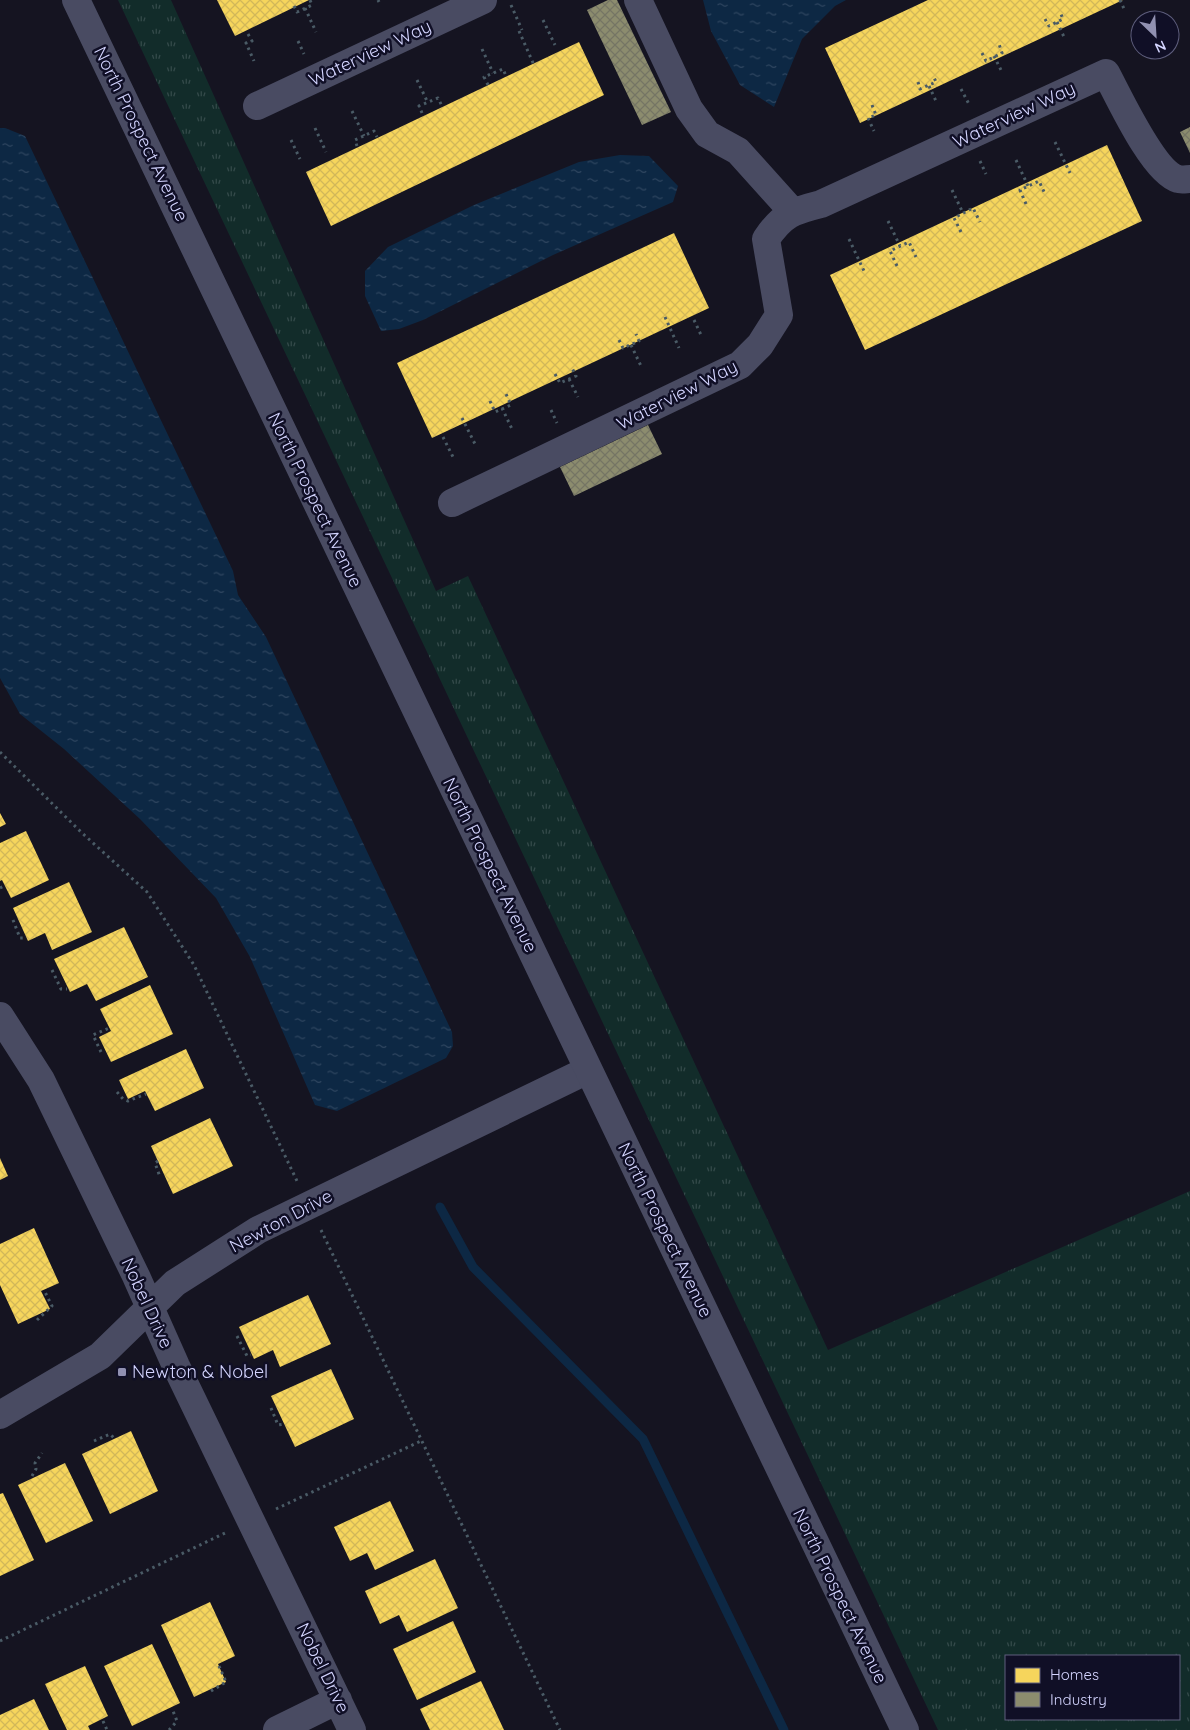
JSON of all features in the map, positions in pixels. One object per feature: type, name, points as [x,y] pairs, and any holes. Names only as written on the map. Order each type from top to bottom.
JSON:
[{"type":"street","name":"North Prospect Avenue","points":[[76,0],[905,1730]]},
{"type":"street","name":"Waterview Way","points":[[257,106],[483,0]]},
{"type":"street","points":[[638,0],[688,109],[707,134],[738,151],[792,211]]},
{"type":"street","name":"Waterview Way","points":[[452,503],[740,365],[760,345],[778,316],[766,239],[778,222],[792,211],[822,204],[1106,73],[1147,148],[1160,165],[1178,179],[1190,179]]},
{"type":"street","name":"Nobel Drive","points":[[1,1020],[41,1080],[352,1730]]},
{"type":"street","name":"Newton Drive","points":[[0,1415],[100,1356],[175,1283],[258,1230],[588,1070]]},
{"type":"street","points":[[277,1730],[338,1700]]},
{"type":"path","points":[[294,6],[297,12],[312,5],[310,0]]},
{"type":"path","points":[[509,0],[534,65]]},
{"type":"path","points":[[1120,0],[1125,11]]},
{"type":"path","points":[[305,8],[316,32]]},
{"type":"path","points":[[1045,19],[1049,26],[1064,19],[1060,12]]},
{"type":"path","points":[[542,20],[554,45]]},
{"type":"path","points":[[1057,22],[1065,40]]},
{"type":"path","points":[[248,34],[252,41],[246,43],[254,61]]},
{"type":"path","points":[[982,53],[986,61],[1002,52],[999,44]]},
{"type":"path","points":[[482,49],[494,73]]},
{"type":"path","points":[[994,56],[1001,70]]},
{"type":"path","points":[[488,85],[484,77],[503,69],[506,76]]},
{"type":"path","points":[[918,82],[920,89],[929,86],[936,82],[933,75]]},
{"type":"path","points":[[417,80],[428,102]]},
{"type":"path","points":[[929,86],[936,101]]},
{"type":"path","points":[[422,114],[419,106],[438,98],[442,106]]},
{"type":"path","points":[[872,106],[876,115],[868,118],[874,131]]},
{"type":"path","points":[[352,111],[364,136]]},
{"type":"path","points":[[315,128],[326,152]]},
{"type":"path","points":[[357,146],[355,140],[374,131],[377,137]]},
{"type":"path","points":[[291,140],[300,159]]},
{"type":"path","points":[[1055,142],[1070,173]]},
{"type":"path","points":[[1016,160],[1028,186]]},
{"type":"path","points":[[1026,204],[1020,190],[1039,181],[1045,194]]},
{"type":"path","points":[[952,190],[963,213]]},
{"type":"path","points":[[961,232],[954,218],[963,213],[973,208],[980,222]]},
{"type":"path","points":[[888,221],[900,246]]},
{"type":"path","points":[[849,239],[864,271]]},
{"type":"path","points":[[897,266],[890,251],[900,246],[909,242],[916,257]]},
{"type":"path","points":[[665,317],[679,348]]},
{"type":"path","points":[[694,320],[702,337]]},
{"type":"path","points":[[619,340],[623,348],[639,341],[636,334]]},
{"type":"path","points":[[631,345],[641,366]]},
{"type":"path","points":[[555,374],[560,383],[576,376],[572,368]]},
{"type":"path","points":[[569,379],[578,397]]},
{"type":"path","points":[[490,401],[495,412],[511,405],[506,394]]},
{"type":"path","points":[[502,408],[512,429]]},
{"type":"path","points":[[462,418],[476,446]]},
{"type":"path","points":[[443,437],[453,457]]},
{"type":"path","points":[[0,752],[81,832],[147,892],[194,965],[298,1183]]},
{"type":"path","points":[[13,920],[20,938],[26,938]]},
{"type":"path","points":[[52,970],[61,989],[67,989]]},
{"type":"path","points":[[101,1052],[93,1035],[109,1028]]},
{"type":"path","points":[[117,1092],[128,1101],[146,1094]]},
{"type":"path","points":[[158,1161],[155,1163],[160,1177]]},
{"type":"path","points":[[321,1230],[560,1730]]},
{"type":"path","points":[[37,1320],[52,1306],[45,1292]]},
{"type":"path","points":[[237,1336],[247,1356],[251,1355]]},
{"type":"path","points":[[271,1408],[278,1424],[284,1424]]},
{"type":"path","points":[[94,1441],[110,1434],[114,1438]]},
{"type":"path","points":[[270,1511],[420,1440]]},
{"type":"path","points":[[32,1476],[36,1469],[35,1463],[42,1453]]},
{"type":"path","points":[[0,1641],[229,1531]]},
{"type":"path","points":[[211,1692],[226,1682],[219,1666]]},
{"type":"path","points":[[169,1730],[177,1721],[173,1711]]},
{"type":"path","points":[[103,1720],[107,1730]]},
{"type":"green space","points":[[118,0],[171,0],[436,591],[468,576],[828,1350],[1190,1191],[1190,1730],[938,1730]]},
{"type":"water","points":[[703,0],[846,0],[835,6],[802,39],[774,107],[740,85],[711,31]]},
{"type":"water","points":[[0,128],[5,128],[25,136],[233,571],[238,595],[266,637],[452,1032],[453,1046],[446,1058],[337,1111],[315,1105],[250,957],[216,898],[140,819],[64,749],[20,714],[0,678]]},
{"type":"water","points":[[620,155],[649,156],[678,186],[673,202],[553,255],[423,320],[399,329],[381,331],[365,296],[365,271],[388,247],[474,205],[579,162]]},
{"type":"building: Homes","points":[[217,0],[309,0],[235,36]]},
{"type":"building: Homes","points":[[928,0],[1123,0],[860,123],[825,48]]},
{"type":"building: Homes","points":[[579,42],[604,95],[331,226],[306,172]]},
{"type":"building: Homes","points":[[1107,145],[1142,221],[865,350],[830,275]]},
{"type":"building: Homes","points":[[674,233],[709,308],[432,438],[397,363]]},
{"type":"building: Homes","points":[[0,813],[6,824],[0,827]]},
{"type":"building: Homes","points":[[26,831],[49,880],[11,898],[2,880],[0,881],[0,843]]},
{"type":"building: Homes","points":[[69,882],[92,932],[52,950],[45,933],[28,941],[13,908]]},
{"type":"building: Homes","points":[[124,927],[148,977],[96,1001],[87,984],[70,992],[54,959]]},
{"type":"building: Homes","points":[[150,985],[173,1034],[111,1062],[99,1037],[111,1031],[100,1009]]},
{"type":"building: Homes","points":[[186,1049],[204,1088],[155,1111],[145,1091],[128,1099],[119,1080]]},
{"type":"building: Homes","points":[[210,1118],[233,1166],[173,1194],[151,1146]]},
{"type":"building: Homes","points":[[0,1158],[8,1176],[0,1180]]},
{"type":"building: Homes","points":[[34,1228],[59,1283],[41,1291],[50,1309],[18,1324],[0,1285],[0,1244]]},
{"type":"building: Homes","points":[[308,1295],[331,1344],[280,1367],[273,1350],[254,1359],[239,1327]]},
{"type":"building: Homes","points":[[331,1369],[354,1419],[295,1447],[271,1396]]},
{"type":"building: Homes","points":[[131,1431],[158,1491],[110,1514],[82,1454]]},
{"type":"building: Homes","points":[[65,1463],[93,1521],[46,1543],[18,1485]]},
{"type":"building: Homes","points":[[3,1493],[34,1560],[0,1576],[0,1494]]},
{"type":"building: Homes","points":[[390,1501],[414,1551],[375,1570],[367,1553],[350,1561],[334,1527]]},
{"type":"building: Homes","points":[[435,1559],[458,1608],[407,1632],[399,1615],[380,1624],[365,1591]]},
{"type":"building: Homes","points":[[210,1602],[235,1656],[218,1664],[226,1682],[194,1697],[161,1625]]},
{"type":"building: Homes","points":[[453,1621],[476,1672],[417,1700],[393,1649]]},
{"type":"building: Homes","points":[[152,1644],[180,1703],[132,1726],[104,1666]]},
{"type":"building: Homes","points":[[85,1666],[108,1716],[88,1726],[90,1730],[67,1730],[45,1684]]},
{"type":"building: Homes","points":[[481,1681],[504,1730],[430,1730],[420,1709]]},
{"type":"building: Homes","points":[[34,1699],[49,1730],[0,1730],[0,1715]]},
{"type":"building: Industry","points":[[608,0],[617,0],[671,112],[642,125],[587,10]]},
{"type":"building: Industry","points":[[1190,127],[1190,153],[1180,132]]},
{"type":"building: Industry","points":[[648,425],[662,454],[574,496],[560,467]]},
{"type":"waterway","points":[[440,1207],[473,1267],[643,1439],[784,1730]]},
{"type":"place","name":"Newton & Nobel","points":[[122,1372]]}]
